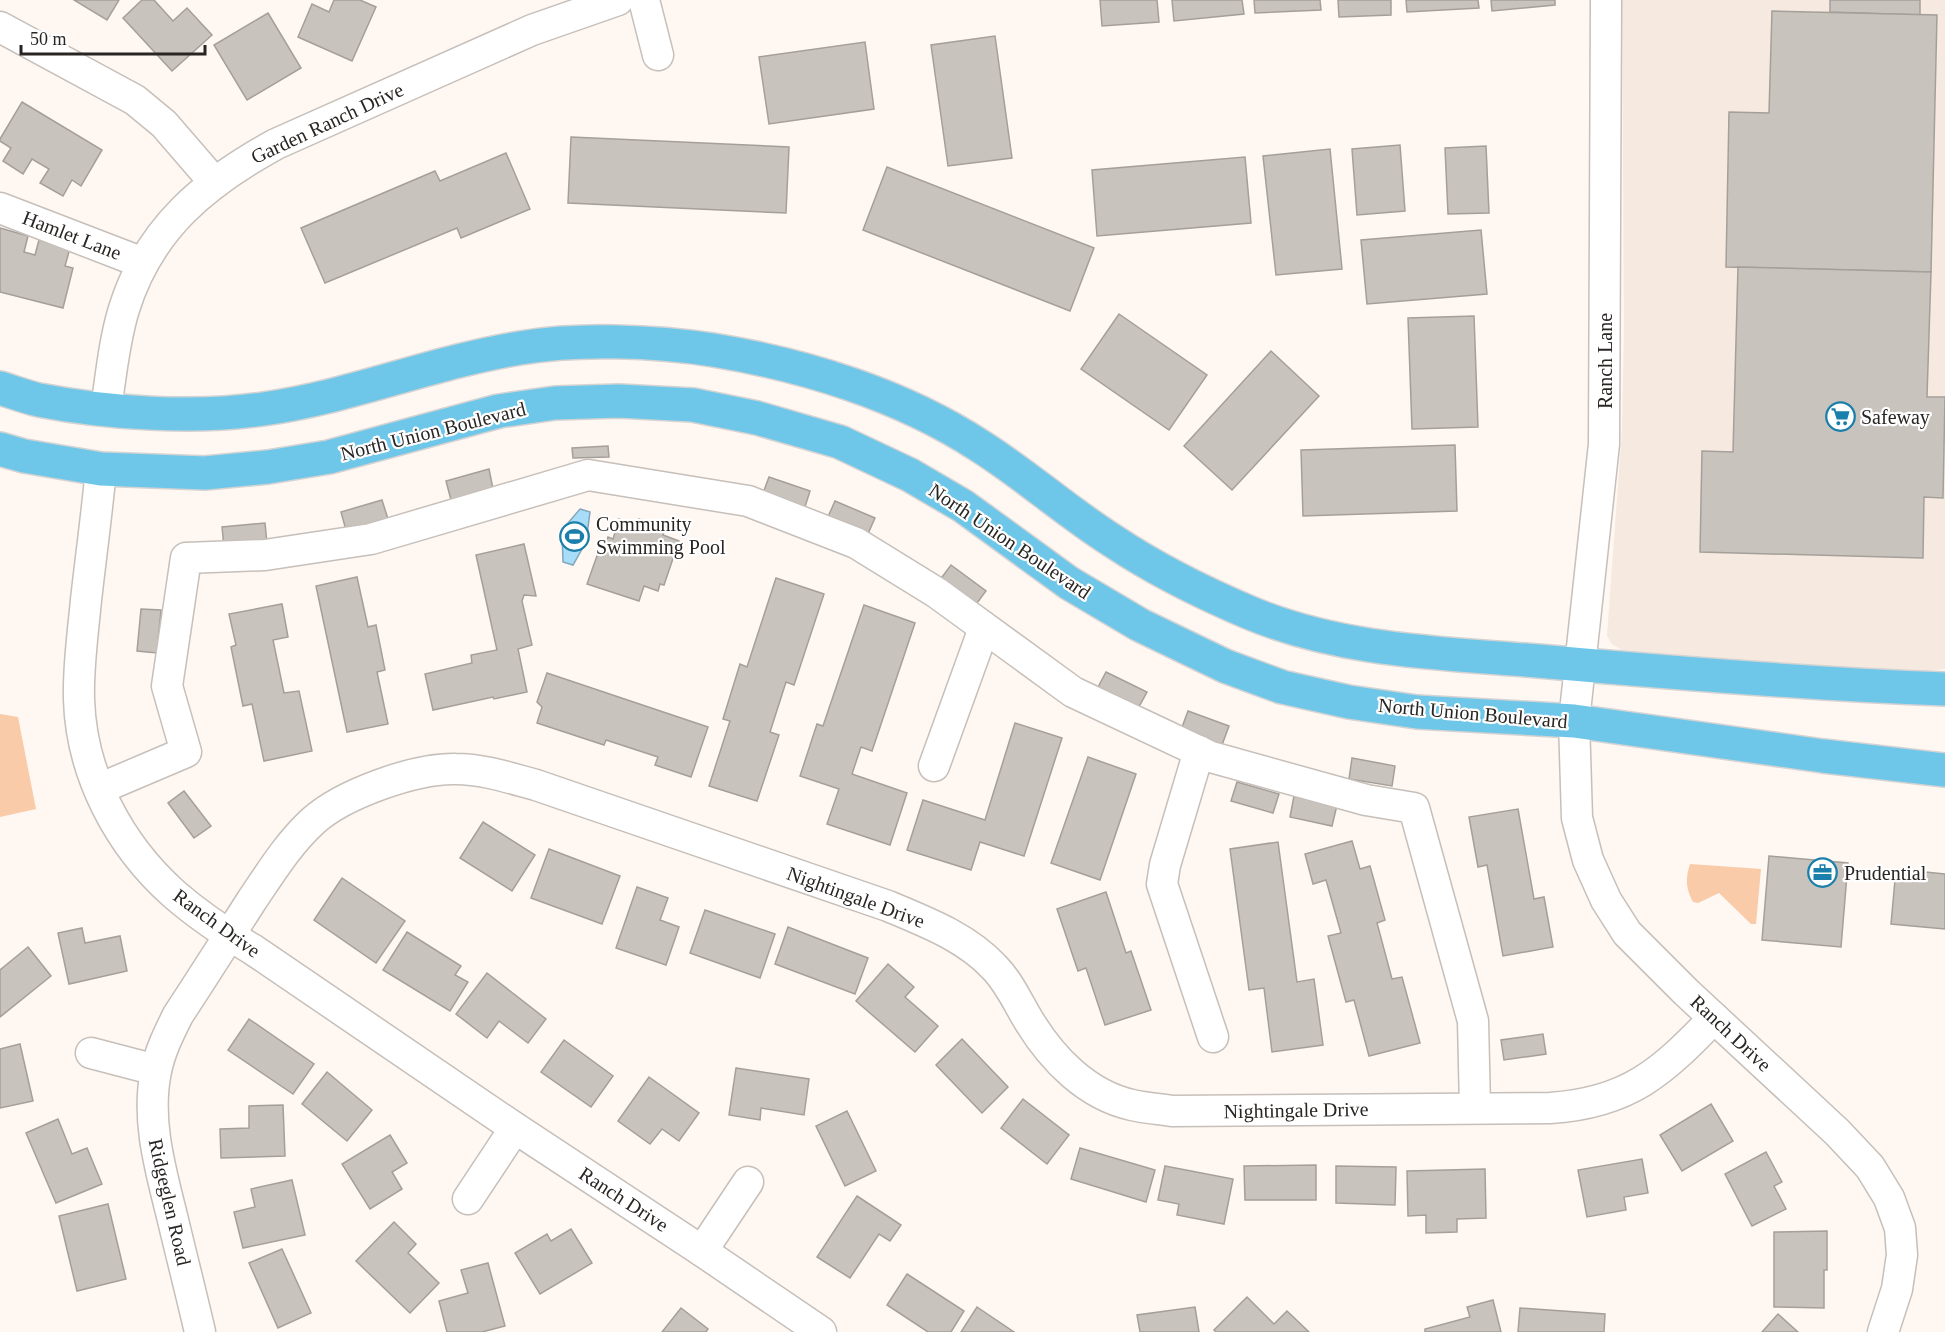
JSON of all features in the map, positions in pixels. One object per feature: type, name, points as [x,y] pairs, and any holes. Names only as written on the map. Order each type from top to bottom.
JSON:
[{"type":"main road","points":[[0,388],[37,399],[106,409],[182,414],[257,410],[307,402],[470,358],[524,347],[638,342],[711,350],[842,380],[919,413],[977,444],[1109,539],[1140,558],[1197,589],[1254,615],[1315,634],[1363,645],[1581,666],[1842,685],[1945,689]]},
{"type":"main road","name":"North Union Boulevard","points":[[0,449],[24,456],[101,469],[205,473],[268,467],[329,457],[499,411],[555,403],[619,401],[693,405],[757,418],[840,442],[910,475],[963,506],[1069,583],[1140,625],[1225,666],[1282,687],[1349,702],[1417,712],[1574,721],[1823,756],[1945,770]]},
{"type":"street","name":"Garden Ranch Drive","points":[[106,409],[115,346],[124,308],[143,263],[158,237],[181,211],[215,183],[246,160],[276,144],[532,30],[618,0]]},
{"type":"street","points":[[644,0],[658,55]]},
{"type":"street","name":"Ranch Lane","points":[[1574,721],[1604,444],[1606,0]]},
{"type":"street","points":[[0,27],[135,100],[164,124],[215,183]]},
{"type":"street","name":"Hamlet Lane","points":[[0,208],[143,263]]},
{"type":"street","name":"Ranch Drive","points":[[101,469],[80,660],[79,700],[89,762],[99,789],[116,825],[140,858],[173,894],[230,936],[702,1251],[789,1323],[821,1332]]},
{"type":"street","points":[[99,789],[186,752],[167,686],[186,558],[266,555],[371,539],[588,475],[748,501],[856,543],[938,594],[1073,692],[1211,757],[1366,800],[1414,808],[1473,1021],[1475,1108]]},
{"type":"street","points":[[934,766],[984,628]]},
{"type":"street","name":"Ranch Drive","points":[[1574,721],[1577,818],[1588,860],[1606,900],[1627,933],[1714,1018],[1837,1132],[1870,1167],[1890,1198],[1900,1228],[1902,1255],[1898,1289],[1884,1332]]},
{"type":"street","points":[[1199,751],[1165,865],[1162,884],[1213,1037]]},
{"type":"street","name":"Nightingale Drive","points":[[230,936],[284,851],[315,820],[379,784],[418,773],[456,768],[491,773],[536,785],[866,898],[931,924],[969,945],[995,968],[1047,1047],[1066,1070],[1098,1093],[1131,1105],[1173,1111],[1578,1106],[1630,1089],[1665,1066],[1714,1018]]},
{"type":"street","name":"Ridgeglen Road","points":[[200,1332],[156,1145],[152,1124],[152,1096],[156,1070],[164,1044],[178,1015],[230,936]]},
{"type":"street","points":[[90,1053],[156,1070]]},
{"type":"street","points":[[468,1199],[515,1128]]},
{"type":"street","points":[[702,1251],[748,1182]]},
{"type":"shaded area","points":[[1622,0],[1945,0],[1945,669],[1896,674],[1622,650],[1612,644],[1607,636],[1622,430],[1624,330]]},
{"type":"shaded area","points":[[0,714],[18,717],[36,809],[0,817]]},
{"type":"shaded area","points":[[1690,864],[1761,869],[1756,924],[1751,924],[1719,893],[1698,903],[1693,902],[1687,884]]},
{"type":"water","name":"Community Swimming Pool","points":[[580,509],[590,512],[586,542],[573,565],[563,562],[562,530]]},
{"type":"building","points":[[74,0],[119,0],[107,20]]},
{"type":"building","points":[[142,0],[154,0],[173,21],[187,8],[212,35],[172,71],[123,18]]},
{"type":"building","points":[[334,0],[360,0],[376,7],[352,61],[298,37],[312,4],[329,12]]},
{"type":"building","points":[[1100,0],[1157,0],[1159,22],[1102,26]]},
{"type":"building","points":[[1172,0],[1242,0],[1244,14],[1174,21]]},
{"type":"building","points":[[1254,0],[1320,0],[1321,10],[1255,13]]},
{"type":"building","points":[[1338,0],[1391,0],[1391,15],[1339,17]]},
{"type":"building","points":[[1406,0],[1478,0],[1479,8],[1407,12]]},
{"type":"building","points":[[1491,0],[1555,0],[1555,5],[1492,11]]},
{"type":"building","points":[[1830,0],[1920,0],[1920,15],[1830,12]]},
{"type":"building","points":[[1772,11],[1937,15],[1931,272],[1726,267],[1729,112],[1769,113]]},
{"type":"building","points":[[268,13],[301,68],[247,100],[214,45]]},
{"type":"building","points":[[995,36],[1012,158],[948,166],[931,45]]},
{"type":"building","points":[[865,42],[874,109],[769,124],[759,57]]},
{"type":"building","points":[[22,102],[102,150],[81,186],[72,180],[63,196],[40,183],[49,169],[32,159],[23,174],[3,161],[11,148],[0,139]]},
{"type":"building","points":[[571,137],[789,147],[786,213],[568,203]]},
{"type":"building","points":[[1400,145],[1405,211],[1357,215],[1352,149]]},
{"type":"building","points":[[1486,146],[1489,213],[1448,214],[1445,148]]},
{"type":"building","points":[[1330,149],[1342,269],[1276,275],[1263,156]]},
{"type":"building","points":[[506,153],[530,209],[461,238],[457,228],[325,283],[301,228],[435,171],[440,181]]},
{"type":"building","points":[[1245,157],[1251,223],[1097,236],[1092,170]]},
{"type":"building","points":[[887,167],[1094,248],[1070,311],[863,230]]},
{"type":"building","points":[[0,228],[28,236],[24,252],[35,255],[39,240],[70,248],[65,266],[73,268],[63,308],[0,292]]},
{"type":"building","points":[[1481,230],[1487,294],[1367,304],[1361,240]]},
{"type":"building","name":"Safeway","points":[[1738,267],[1931,272],[1927,397],[1945,397],[1943,498],[1924,497],[1923,558],[1700,552],[1702,451],[1733,452]]},
{"type":"building","points":[[1119,314],[1207,375],[1169,430],[1081,369]]},
{"type":"building","points":[[1474,316],[1478,427],[1412,429],[1408,318]]},
{"type":"building","points":[[1271,351],[1319,396],[1232,490],[1184,446]]},
{"type":"building","points":[[1455,445],[1457,511],[1303,516],[1301,450]]},
{"type":"building","points":[[608,446],[609,457],[573,458],[572,448]]},
{"type":"building","points":[[489,469],[493,489],[451,500],[446,481]]},
{"type":"building","points":[[769,477],[810,491],[804,510],[762,496]]},
{"type":"building","points":[[382,500],[388,519],[346,530],[341,512]]},
{"type":"building","points":[[835,501],[875,518],[867,536],[827,519]]},
{"type":"building","points":[[619,519],[637,526],[639,519],[665,528],[663,535],[679,541],[664,585],[660,584],[658,591],[644,586],[639,601],[587,584],[598,553],[602,555],[608,537],[613,539]]},
{"type":"building","points":[[265,523],[267,543],[224,547],[222,527]]},
{"type":"building","points":[[524,544],[536,596],[524,595],[522,601],[532,645],[518,649],[527,692],[433,710],[425,674],[472,663],[471,655],[497,650],[476,555]]},
{"type":"building","points":[[951,565],[986,591],[974,607],[939,581]]},
{"type":"building","points":[[357,577],[368,627],[376,625],[385,670],[377,672],[388,724],[347,732],[316,586]]},
{"type":"building","points":[[776,578],[824,594],[794,685],[786,682],[770,732],[779,735],[757,801],[709,786],[730,721],[723,719],[740,664],[747,667]]},
{"type":"building","points":[[282,604],[288,637],[273,640],[284,693],[299,691],[312,751],[264,761],[252,704],[243,706],[231,647],[236,645],[229,614]]},
{"type":"building","points":[[864,605],[915,623],[872,751],[861,747],[852,774],[907,793],[890,845],[827,824],[839,789],[800,776],[817,724],[823,726]]},
{"type":"building","points":[[141,609],[161,610],[157,653],[137,651]]},
{"type":"building","points":[[1106,672],[1147,692],[1136,712],[1096,691]]},
{"type":"building","points":[[547,673],[708,727],[691,777],[655,765],[658,757],[606,740],[604,745],[537,723],[542,707],[537,702]]},
{"type":"building","points":[[1188,711],[1229,726],[1222,745],[1181,730]]},
{"type":"building","points":[[1015,723],[1062,738],[1024,856],[980,842],[971,870],[907,850],[923,800],[985,820]]},
{"type":"building","points":[[1088,757],[1136,774],[1100,880],[1051,863]]},
{"type":"building","points":[[1352,758],[1395,766],[1392,786],[1349,779]]},
{"type":"building","points":[[1237,782],[1279,794],[1273,813],[1231,801]]},
{"type":"building","points":[[184,791],[211,826],[194,838],[168,803]]},
{"type":"building","points":[[1294,796],[1337,805],[1332,826],[1290,817]]},
{"type":"building","points":[[1518,809],[1534,899],[1544,897],[1553,947],[1503,956],[1487,865],[1478,867],[1469,817]]},
{"type":"building","points":[[483,822],[535,855],[512,891],[460,858]]},
{"type":"building","points":[[1352,841],[1360,869],[1370,866],[1385,920],[1377,923],[1392,979],[1402,977],[1420,1043],[1369,1056],[1354,1000],[1346,1002],[1328,936],[1341,933],[1326,880],[1313,884],[1305,854]]},
{"type":"building","points":[[1278,842],[1297,982],[1314,979],[1323,1045],[1272,1052],[1264,988],[1249,990],[1230,849]]},
{"type":"building","points":[[549,849],[620,876],[602,924],[531,898]]},
{"type":"building","points":[[1769,856],[1848,863],[1841,947],[1762,940]]},
{"type":"building","points":[[1896,869],[1945,874],[1945,929],[1891,924]]},
{"type":"building","points":[[342,878],[405,921],[376,963],[314,920]]},
{"type":"building","points":[[637,887],[668,898],[660,920],[679,927],[666,965],[616,948]]},
{"type":"building","points":[[1106,892],[1126,953],[1131,951],[1151,1010],[1105,1025],[1086,968],[1078,971],[1057,909]]},
{"type":"building","points":[[705,910],[775,934],[760,978],[690,953]]},
{"type":"building","points":[[788,927],[868,958],[855,994],[775,964]]},
{"type":"building","points":[[82,928],[85,943],[120,936],[127,971],[69,984],[58,933]]},
{"type":"building","points":[[407,932],[461,966],[455,975],[468,982],[450,1011],[383,970]]},
{"type":"building","points":[[28,947],[51,976],[0,1017],[0,970]]},
{"type":"building","points":[[888,964],[914,987],[905,997],[938,1026],[915,1052],[856,1001]]},
{"type":"building","points":[[487,973],[546,1019],[528,1043],[499,1021],[487,1038],[456,1014]]},
{"type":"building","points":[[249,1019],[314,1064],[293,1094],[228,1050]]},
{"type":"building","points":[[1543,1034],[1546,1054],[1504,1060],[1501,1040]]},
{"type":"building","points":[[962,1039],[1008,1087],[982,1113],[936,1065]]},
{"type":"building","points":[[564,1040],[613,1076],[591,1107],[541,1072]]},
{"type":"building","points":[[20,1044],[33,1101],[0,1108],[0,1049]]},
{"type":"building","points":[[736,1068],[809,1079],[804,1115],[761,1108],[760,1120],[729,1115]]},
{"type":"building","points":[[327,1072],[372,1110],[347,1141],[302,1104]]},
{"type":"building","points":[[649,1077],[699,1113],[679,1141],[662,1129],[650,1144],[618,1121]]},
{"type":"building","points":[[1023,1099],[1069,1135],[1047,1164],[1001,1128]]},
{"type":"building","points":[[1711,1104],[1733,1141],[1682,1171],[1660,1135]]},
{"type":"building","points":[[283,1105],[285,1156],[221,1158],[220,1129],[249,1128],[249,1106]]},
{"type":"building","points":[[847,1111],[876,1171],[845,1186],[816,1126]]},
{"type":"building","points":[[58,1119],[72,1154],[87,1148],[102,1184],[56,1203],[26,1133]]},
{"type":"building","points":[[390,1135],[407,1163],[392,1172],[402,1189],[370,1209],[342,1164]]},
{"type":"building","points":[[1080,1148],[1155,1170],[1146,1202],[1071,1179]]},
{"type":"building","points":[[1766,1152],[1782,1182],[1774,1186],[1786,1209],[1752,1226],[1725,1174]]},
{"type":"building","points":[[1642,1159],[1648,1193],[1624,1197],[1626,1210],[1587,1217],[1578,1170]]},
{"type":"building","points":[[1316,1165],[1316,1200],[1245,1200],[1244,1166]]},
{"type":"building","points":[[1165,1166],[1233,1179],[1224,1224],[1177,1215],[1179,1204],[1158,1200]]},
{"type":"building","points":[[1336,1166],[1396,1167],[1395,1205],[1336,1203]]},
{"type":"building","points":[[1485,1169],[1486,1218],[1457,1219],[1457,1232],[1426,1233],[1426,1215],[1408,1216],[1407,1171]]},
{"type":"building","points":[[292,1180],[305,1235],[243,1248],[234,1212],[255,1207],[251,1189]]},
{"type":"building","points":[[857,1196],[901,1225],[890,1241],[879,1234],[850,1278],[817,1257]]},
{"type":"building","points":[[108,1204],[126,1279],[77,1291],[59,1216]]},
{"type":"building","points":[[394,1222],[416,1244],[408,1253],[439,1283],[410,1313],[356,1261]]},
{"type":"building","points":[[571,1229],[592,1263],[540,1294],[515,1253],[547,1234],[551,1241]]},
{"type":"building","points":[[1827,1231],[1824,1308],[1774,1307],[1774,1232]]},
{"type":"building","points":[[282,1249],[311,1313],[278,1328],[249,1263]]},
{"type":"building","points":[[488,1263],[505,1326],[482,1332],[447,1332],[439,1301],[468,1293],[461,1270]]},
{"type":"building","points":[[907,1274],[964,1311],[951,1332],[928,1332],[887,1305]]},
{"type":"building","points":[[1247,1297],[1274,1324],[1287,1311],[1309,1332],[1216,1332],[1214,1330]]},
{"type":"building","points":[[1493,1300],[1501,1332],[1425,1332],[1425,1329],[1470,1317],[1467,1307]]},
{"type":"building","points":[[977,1307],[1014,1332],[961,1332]]},
{"type":"building","points":[[1195,1307],[1199,1332],[1140,1332],[1137,1315]]},
{"type":"building","points":[[681,1308],[708,1329],[706,1332],[662,1332]]},
{"type":"building","points":[[1520,1308],[1605,1314],[1604,1332],[1518,1332]]},
{"type":"building","points":[[1778,1314],[1798,1332],[1762,1332]]},
{"type":"place","name":"Safeway","points":[[1840,417]]},
{"type":"place","name":"Community Swimming Pool","points":[[575,536]]},
{"type":"place","name":"Prudential","points":[[1823,873]]}]
